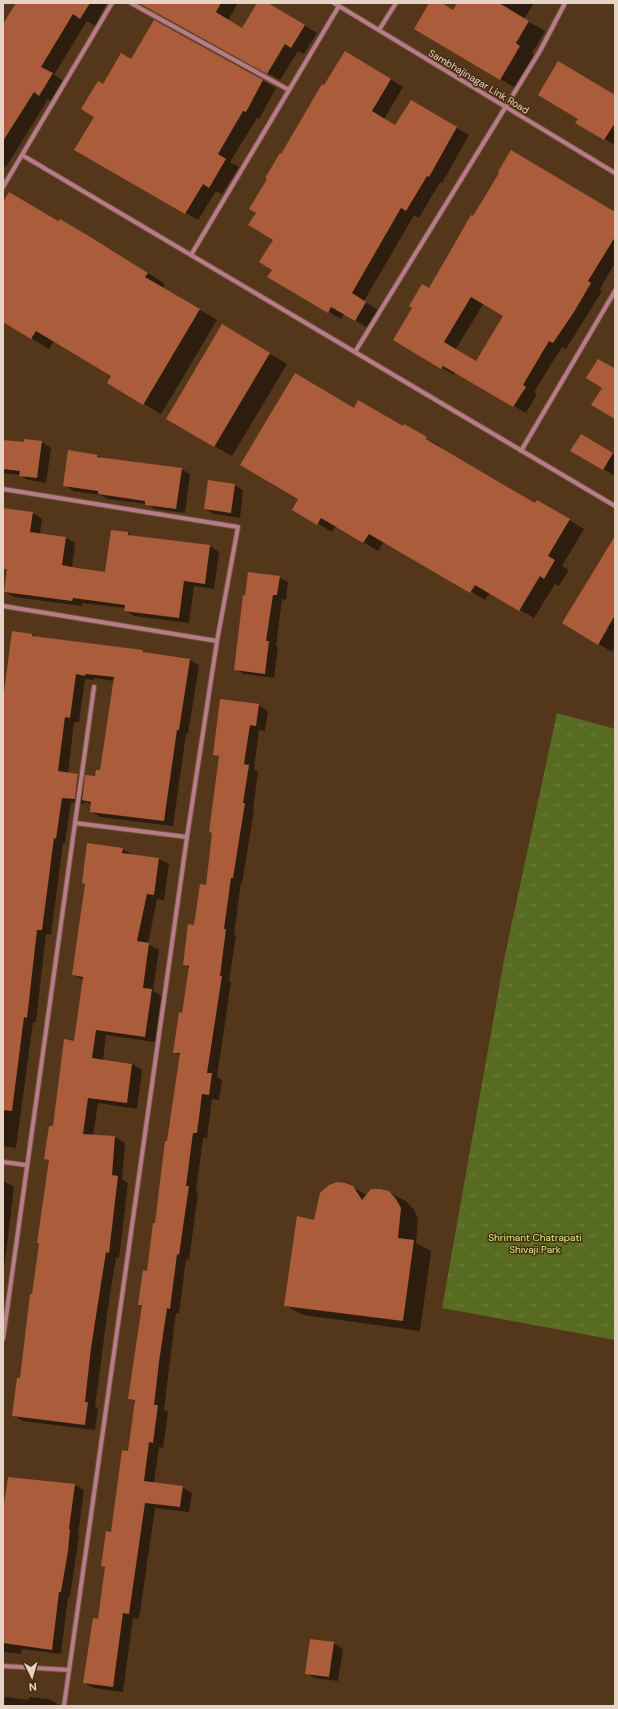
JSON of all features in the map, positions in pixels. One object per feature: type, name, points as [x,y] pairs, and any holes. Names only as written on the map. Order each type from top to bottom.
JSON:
[{"type":"street","points":[[3,187],[112,3]]},
{"type":"street","points":[[131,3],[290,90]]},
{"type":"street","name":"Sambhajinagar Link Road","points":[[334,3],[615,173]]},
{"type":"street","points":[[379,30],[396,3]]},
{"type":"street","points":[[355,352],[540,51],[565,3]]},
{"type":"street","points":[[191,255],[339,6]]},
{"type":"street","points":[[22,154],[615,506]]},
{"type":"street","points":[[521,451],[615,291]]},
{"type":"street","points":[[3,489],[238,527],[217,641],[187,836],[64,1706]]},
{"type":"street","points":[[3,606],[217,641]]},
{"type":"street","points":[[3,1339],[26,1165],[94,687]]},
{"type":"street","points":[[75,823],[187,836]]},
{"type":"street","points":[[3,1162],[26,1165]]},
{"type":"street","points":[[3,1666],[69,1670]]},
{"type":"green space","name":"Shrimant Chatrapati Shivaji Park","points":[[557,713],[615,729],[615,1340],[442,1308],[504,960]]},
{"type":"building","points":[[16,3],[90,3],[80,19],[73,14],[41,67],[53,73],[39,96],[34,92],[3,141],[3,24]]},
{"type":"building","points":[[139,3],[221,3],[216,12],[242,28],[257,3],[268,3],[305,25],[291,48],[285,44],[267,74]]},
{"type":"building","points":[[429,3],[442,3],[453,10],[457,3],[499,3],[529,21],[516,43],[520,46],[500,80],[414,29]]},
{"type":"building","points":[[154,20],[263,80],[246,112],[243,111],[218,154],[226,159],[209,188],[203,184],[185,214],[74,150],[94,117],[81,109],[98,81],[103,84],[121,53],[131,59]]},
{"type":"building","points":[[345,51],[391,79],[372,111],[395,125],[411,100],[457,127],[429,177],[427,176],[406,211],[401,208],[352,293],[366,302],[355,321],[331,307],[328,313],[267,277],[272,270],[259,262],[273,240],[248,225],[256,213],[249,209],[267,179],[265,178],[280,153],[281,154],[322,84],[324,85]]},
{"type":"building","points":[[558,61],[615,95],[615,123],[604,140],[575,123],[578,119],[538,95]]},
{"type":"building","points":[[511,150],[615,212],[615,237],[588,281],[591,283],[553,343],[549,341],[523,385],[526,387],[513,407],[443,366],[441,369],[393,340],[412,308],[409,306],[422,284],[429,288],[471,215],[473,216],[499,173],[498,172]],"holes":[[[471,297],[503,316],[476,361],[444,342]]]},
{"type":"building","points":[[9,192],[58,221],[60,219],[92,238],[148,273],[145,277],[200,309],[143,405],[107,383],[111,376],[36,331],[31,339],[3,322],[3,202]]},
{"type":"building","points":[[222,324],[270,353],[214,447],[166,419]]},
{"type":"building","points":[[598,359],[614,368],[615,366],[615,419],[591,405],[602,388],[586,378]]},
{"type":"building","points":[[295,373],[354,408],[358,400],[403,426],[404,424],[427,437],[426,439],[535,503],[537,500],[570,519],[548,556],[555,560],[544,579],[540,576],[519,611],[475,585],[470,593],[369,534],[363,543],[321,518],[317,525],[292,510],[298,499],[240,465]]},
{"type":"building","points":[[581,434],[613,453],[603,470],[570,451]]},
{"type":"building","points":[[24,439],[42,441],[37,478],[19,476],[20,471],[3,469],[3,440],[24,442]]},
{"type":"building","points":[[68,450],[98,455],[97,457],[182,468],[176,509],[145,505],[145,501],[98,494],[98,491],[63,486]]},
{"type":"building","points":[[208,480],[235,484],[231,513],[204,509]]},
{"type":"building","points":[[3,508],[33,512],[30,532],[66,537],[62,565],[77,568],[105,572],[111,530],[128,532],[128,535],[210,545],[205,584],[184,581],[179,618],[124,611],[125,605],[73,598],[72,601],[4,592],[7,569],[3,569]]},
{"type":"building","points":[[615,536],[615,615],[598,645],[562,623]]},
{"type":"building","points":[[248,572],[280,576],[277,595],[273,595],[266,641],[269,641],[265,674],[234,670],[243,595],[245,596]]},
{"type":"building","points":[[12,631],[32,634],[32,636],[143,650],[143,652],[190,659],[179,730],[177,730],[164,821],[90,812],[91,802],[82,800],[85,775],[95,776],[96,770],[100,770],[114,677],[85,674],[85,676],[76,674],[70,718],[65,717],[58,771],[78,774],[75,799],[62,798],[56,839],[54,838],[42,930],[37,930],[27,1018],[24,1017],[12,1111],[3,1110],[3,700]]},
{"type":"building","points":[[220,699],[259,704],[256,726],[250,725],[244,764],[249,765],[243,803],[245,803],[233,878],[231,878],[224,929],[226,929],[220,976],[222,976],[207,1073],[212,1073],[209,1095],[202,1094],[197,1133],[193,1133],[186,1186],[189,1186],[179,1255],[177,1254],[170,1309],[167,1308],[159,1362],[154,1405],[158,1405],[153,1443],[149,1442],[144,1481],[183,1486],[180,1507],[145,1503],[129,1614],[123,1613],[113,1687],[83,1683],[93,1618],[98,1619],[105,1567],[101,1566],[106,1531],[111,1532],[122,1450],[128,1451],[135,1400],[128,1399],[142,1305],[138,1305],[143,1270],[147,1271],[153,1223],[155,1223],[165,1141],[167,1141],[180,1053],[173,1053],[179,1012],[182,1013],[189,966],[183,965],[188,924],[194,925],[200,884],[206,885],[212,833],[209,832],[219,756],[213,755]]},
{"type":"building","points":[[87,843],[123,848],[122,853],[159,858],[154,895],[147,894],[137,941],[149,943],[143,988],[152,989],[145,1037],[96,1030],[92,1058],[132,1064],[127,1103],[88,1098],[83,1134],[115,1136],[112,1175],[118,1176],[109,1253],[106,1252],[91,1348],[85,1402],[88,1402],[85,1425],[12,1416],[17,1378],[20,1378],[30,1294],[32,1294],[39,1243],[37,1243],[49,1160],[44,1159],[49,1126],[53,1126],[64,1039],[74,1041],[83,977],[72,975],[85,884],[82,883]]},
{"type":"building","points":[[337,1182],[353,1186],[362,1200],[371,1189],[389,1191],[401,1208],[398,1238],[414,1240],[403,1321],[284,1306],[297,1216],[314,1220],[320,1193],[329,1185]]},
{"type":"building","points":[[8,1477],[75,1484],[69,1529],[68,1551],[61,1592],[59,1592],[52,1650],[3,1643],[3,1511]]},
{"type":"building","points":[[310,1639],[334,1642],[329,1677],[305,1674]]}]
